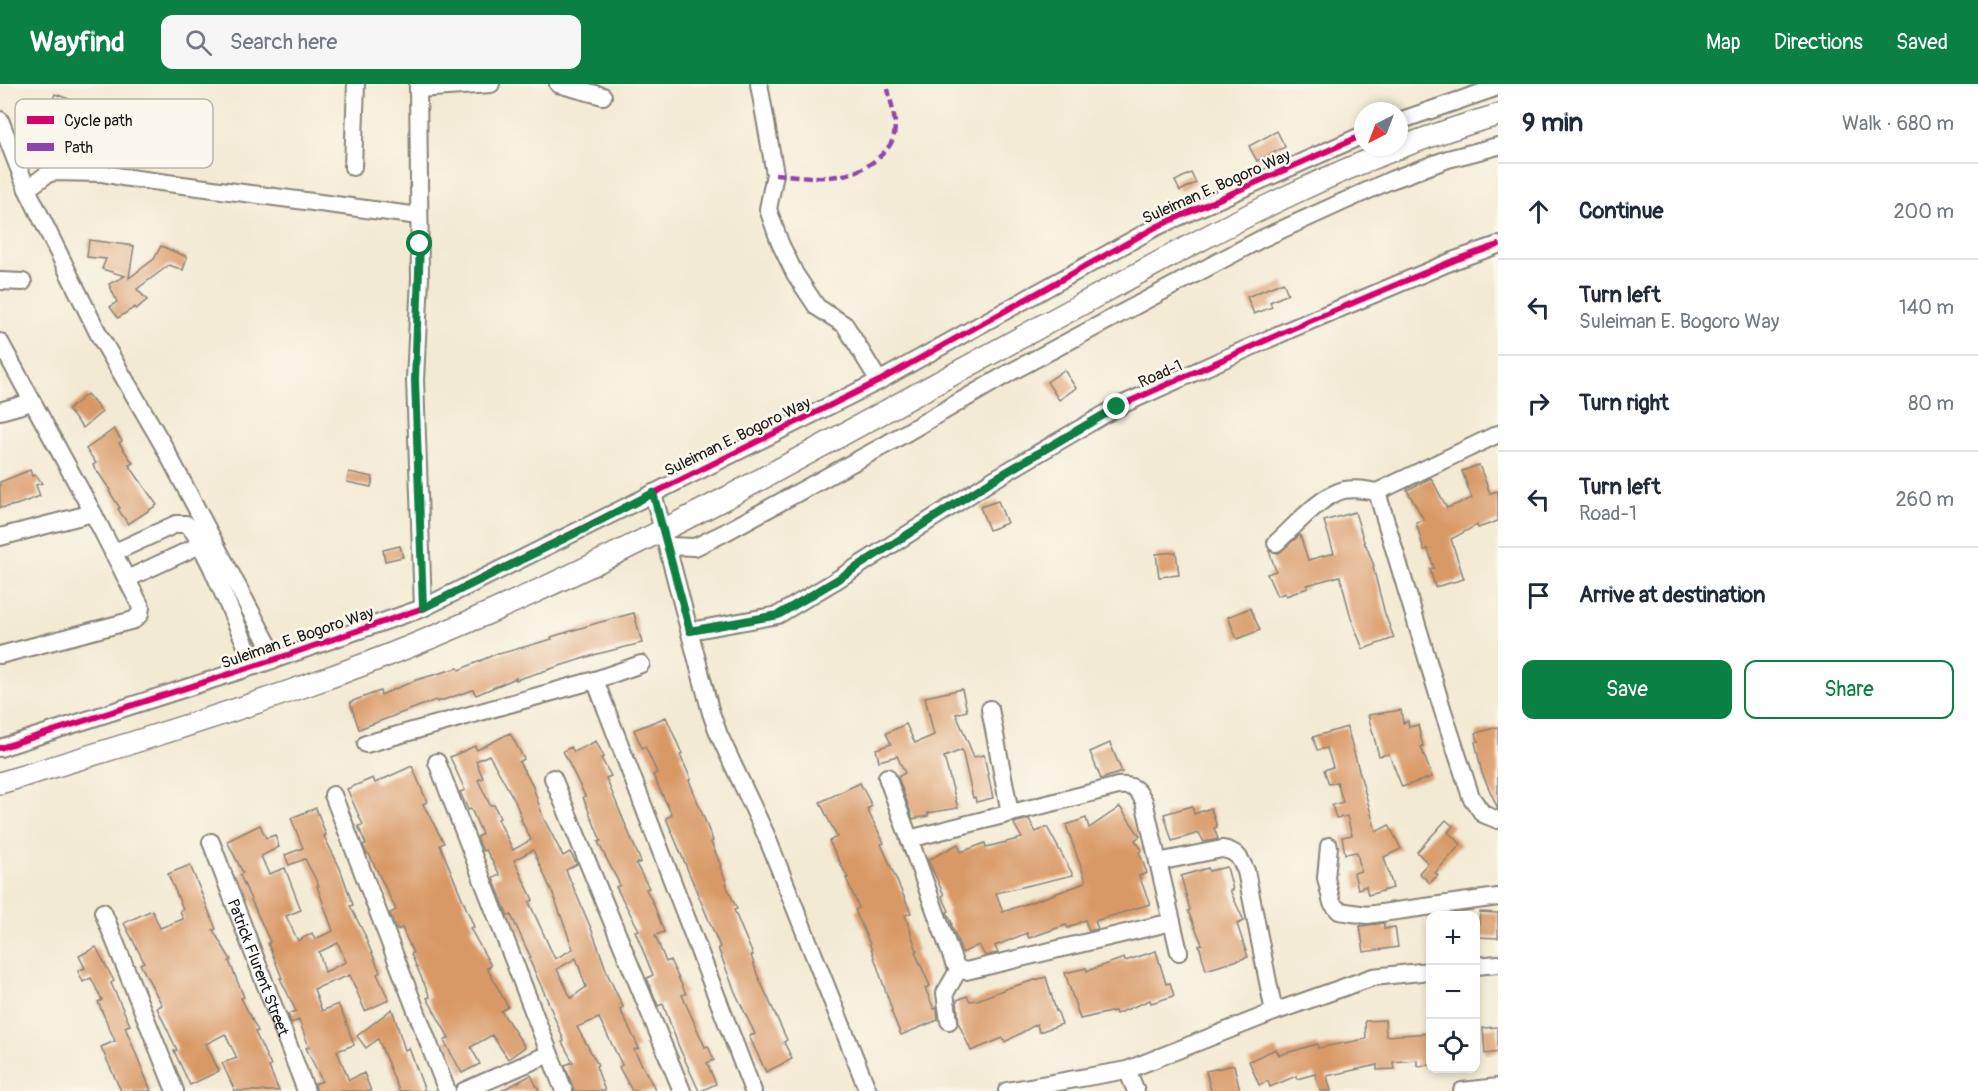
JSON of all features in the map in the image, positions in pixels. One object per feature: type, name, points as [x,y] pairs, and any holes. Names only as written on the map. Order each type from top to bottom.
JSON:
[{"type":"main road","points":[[0,783],[317,682],[423,641],[665,538],[1239,220],[1371,158],[1498,115]]},
{"type":"street","points":[[353,167],[356,84]]},
{"type":"street","points":[[423,608],[415,380],[420,278],[418,86],[491,84]]},
{"type":"street","points":[[558,84],[603,96]]},
{"type":"street","points":[[759,84],[775,174],[768,209],[780,243],[795,274],[817,307],[845,325],[879,381]]},
{"type":"street","points":[[1408,118],[1498,87]]},
{"type":"street","points":[[0,120],[15,158]]},
{"type":"street","name":"Suleiman E. Bogoro Way","points":[[0,748],[255,666],[423,608],[879,381],[1156,227],[1354,139]]},
{"type":"street","points":[[665,538],[695,547],[885,446],[1009,373],[1261,239],[1391,180],[1448,159],[1498,146]]},
{"type":"street","points":[[19,168],[99,335],[163,446],[276,659]]},
{"type":"street","points":[[27,189],[53,172],[102,172],[122,177],[419,216]]},
{"type":"street","name":"Road-1","points":[[690,631],[778,615],[991,481],[1117,407],[1302,324],[1455,260],[1498,245]]},
{"type":"street","points":[[0,281],[23,282]]},
{"type":"street","points":[[0,342],[141,607],[140,614],[134,620],[0,656]]},
{"type":"street","points":[[0,411],[32,402]]},
{"type":"street","points":[[1276,543],[1330,495],[1344,490],[1358,489],[1377,492],[1498,434]]},
{"type":"street","points":[[1377,492],[1471,797],[1483,814],[1498,820]]},
{"type":"street","points":[[653,493],[719,735],[766,835],[868,1091]]},
{"type":"street","points":[[0,537],[93,513]]},
{"type":"street","points":[[113,553],[176,524],[186,524],[194,532],[234,615],[255,666]]},
{"type":"street","points":[[127,579],[200,545]]},
{"type":"street","points":[[366,744],[595,680],[641,664]]},
{"type":"street","points":[[595,680],[753,1091]]},
{"type":"street","points":[[990,709],[1010,813]]},
{"type":"street","points":[[437,762],[564,1091]]},
{"type":"street","points":[[887,777],[954,963],[959,969],[966,971],[1172,922]]},
{"type":"street","points":[[554,778],[682,1091]]},
{"type":"street","points":[[909,839],[1129,785],[1136,788],[1144,801],[1179,952]]},
{"type":"street","points":[[333,795],[447,1091]]},
{"type":"street","name":"Patrick Flurent Street","points":[[211,842],[306,1091]]},
{"type":"street","points":[[1329,846],[1326,878],[1332,903],[1339,910],[1367,915],[1498,897]]},
{"type":"street","points":[[1158,861],[1222,849],[1230,850],[1238,855],[1246,871],[1274,1012]]},
{"type":"street","points":[[103,912],[175,1091]]},
{"type":"street","points":[[1480,966],[1498,964]]},
{"type":"street","points":[[949,1021],[945,993],[959,969]]},
{"type":"street","points":[[1006,1091],[1127,1070],[1274,1012],[1373,977],[1426,972]]},
{"type":"street","points":[[464,1091],[549,1054]]},
{"type":"street","points":[[1127,1070],[1136,1091]]},
{"type":"street","points":[[1462,1091],[1498,1087]]},
{"type":"building","points":[[55,94],[69,99],[53,99]]},
{"type":"building","points":[[1277,131],[1285,147],[1257,161],[1249,146]]},
{"type":"building","points":[[1191,173],[1196,183],[1180,191],[1175,181]]},
{"type":"building","points":[[89,240],[134,246],[129,278],[154,259],[161,246],[187,257],[183,270],[169,265],[137,289],[147,300],[136,309],[135,307],[118,318],[110,307],[117,302],[109,284],[125,276],[102,269],[106,259],[87,257]]},
{"type":"building","points":[[1283,282],[1288,294],[1270,302],[1272,307],[1254,314],[1247,297]]},
{"type":"building","points":[[1064,370],[1076,388],[1059,400],[1047,382]]},
{"type":"building","points":[[87,394],[102,412],[83,428],[68,410]]},
{"type":"building","points":[[114,429],[122,441],[119,443],[133,463],[129,465],[157,505],[128,524],[118,509],[120,508],[110,490],[93,465],[96,463],[86,449]]},
{"type":"building","points":[[1479,465],[1490,493],[1498,491],[1498,521],[1478,528],[1477,525],[1451,539],[1464,579],[1435,587],[1430,569],[1434,568],[1428,549],[1424,550],[1416,522],[1424,520],[1407,490],[1431,478],[1447,508],[1472,498],[1462,471]]},
{"type":"building","points":[[30,470],[32,476],[36,475],[42,483],[36,485],[40,496],[0,508],[0,482]]},
{"type":"building","points":[[349,472],[373,477],[371,487],[347,482]]},
{"type":"building","points":[[998,501],[1007,523],[989,530],[980,507]]},
{"type":"building","points":[[1355,512],[1374,566],[1385,614],[1394,638],[1363,649],[1351,618],[1340,576],[1307,585],[1308,588],[1286,596],[1285,593],[1277,596],[1267,574],[1276,571],[1269,551],[1279,553],[1300,535],[1308,560],[1334,553],[1324,521]]},
{"type":"building","points":[[400,546],[403,557],[385,561],[383,550]]},
{"type":"building","points":[[1176,552],[1179,575],[1159,577],[1156,554]]},
{"type":"building","points":[[1250,608],[1260,630],[1237,639],[1228,617]]},
{"type":"building","points":[[634,613],[642,643],[597,654],[516,680],[516,678],[476,695],[473,690],[437,702],[436,700],[359,729],[350,702],[380,691],[381,695],[416,680],[458,668],[459,670],[498,653],[552,639],[551,637]]},
{"type":"building","points":[[962,689],[967,711],[956,714],[974,757],[984,755],[993,798],[976,802],[975,797],[973,798],[962,750],[944,757],[958,808],[928,813],[928,816],[913,819],[898,777],[905,773],[897,756],[879,761],[876,749],[891,744],[886,733],[906,724],[915,743],[934,735],[925,697]]},
{"type":"building","points":[[1401,710],[1403,723],[1408,721],[1409,727],[1418,725],[1423,746],[1421,747],[1432,777],[1402,787],[1389,754],[1379,756],[1368,715]]},
{"type":"building","points":[[666,717],[682,754],[680,755],[713,841],[711,842],[737,909],[734,910],[753,955],[751,955],[757,974],[787,1040],[784,1042],[792,1059],[766,1072],[749,1036],[755,1034],[735,992],[718,948],[720,947],[666,818],[672,815],[653,775],[657,773],[645,746],[642,748],[634,730]]},
{"type":"building","points":[[1347,727],[1376,832],[1389,825],[1401,849],[1384,857],[1393,888],[1368,895],[1366,886],[1358,889],[1354,873],[1361,871],[1357,852],[1345,854],[1342,837],[1352,835],[1347,816],[1336,818],[1332,805],[1343,802],[1337,782],[1329,784],[1324,770],[1333,767],[1327,748],[1317,750],[1313,737]]},
{"type":"building","points":[[1498,727],[1498,809],[1482,773],[1475,742],[1478,741],[1476,733]]},
{"type":"building","points":[[510,733],[524,759],[519,762],[532,784],[543,817],[563,856],[570,852],[577,864],[566,870],[623,1007],[620,1009],[639,1048],[634,1050],[656,1091],[632,1091],[619,1067],[622,1065],[599,1018],[577,1027],[598,1065],[596,1066],[605,1091],[574,1091],[565,1065],[573,1062],[562,1042],[564,1041],[529,959],[531,958],[511,915],[508,916],[493,878],[500,875],[486,850],[483,851],[477,837],[482,834],[471,809],[468,810],[460,792],[465,790],[450,757],[475,746],[477,750]],"holes":[[[489,755],[515,801],[531,840],[513,850],[494,805],[490,805],[478,780],[483,778],[476,761]],[[533,850],[553,894],[573,949],[555,959],[529,902],[533,900],[514,860]],[[576,958],[586,987],[571,998],[557,969]]]},
{"type":"building","points":[[596,741],[604,757],[601,758],[611,776],[606,778],[641,862],[636,864],[649,888],[646,889],[664,932],[655,935],[666,962],[670,960],[686,994],[682,995],[705,1047],[708,1046],[714,1060],[707,1063],[716,1084],[701,1091],[679,1047],[663,1004],[658,1006],[647,978],[653,975],[635,931],[639,930],[616,887],[620,885],[598,842],[601,841],[583,797],[585,796],[563,751],[571,747],[574,752]]},
{"type":"building","points":[[1110,743],[1122,772],[1101,779],[1090,752]]},
{"type":"building","points":[[412,766],[427,802],[423,804],[444,843],[440,845],[474,927],[470,928],[491,966],[487,968],[508,1007],[501,1011],[525,1047],[508,1059],[492,1035],[471,1047],[480,1064],[462,1073],[444,1041],[449,1038],[427,998],[430,997],[402,928],[397,930],[395,926],[390,913],[396,910],[363,845],[366,844],[358,826],[363,825],[347,789],[373,778],[375,783]]},
{"type":"building","points":[[860,783],[872,806],[867,809],[884,843],[881,844],[911,913],[905,915],[917,951],[915,952],[930,986],[925,988],[934,1009],[937,1008],[938,1020],[901,1035],[869,942],[855,910],[859,908],[846,878],[848,878],[829,841],[837,837],[820,802]]},
{"type":"building","points":[[1192,806],[1194,814],[1211,808],[1218,839],[1204,842],[1199,833],[1172,841],[1164,814]]},
{"type":"building","points":[[1120,807],[1140,836],[1135,840],[1142,850],[1139,852],[1147,873],[1139,876],[1150,904],[1095,921],[1098,929],[1089,931],[1085,920],[1068,928],[1066,925],[1029,938],[1027,933],[995,946],[998,953],[985,956],[979,945],[962,953],[942,896],[944,895],[928,860],[958,844],[961,852],[985,843],[986,847],[1022,838],[1014,824],[1017,822],[1029,819],[1036,832],[1047,827],[1073,875],[996,893],[1003,912],[1086,881],[1066,825],[1086,818],[1089,828]]},
{"type":"building","points":[[316,808],[326,835],[324,836],[340,868],[353,905],[350,906],[366,937],[380,972],[377,974],[389,1000],[365,1011],[350,975],[314,989],[322,1011],[338,1004],[345,1019],[354,1045],[337,1051],[349,1080],[364,1073],[371,1091],[316,1091],[315,1084],[322,1081],[306,1048],[309,1047],[299,1020],[291,1023],[288,1014],[296,1011],[280,978],[282,978],[268,943],[270,942],[240,875],[243,873],[227,841],[260,825],[266,838],[275,835],[279,847],[261,856],[269,874],[285,868],[301,910],[286,916],[298,941],[312,933],[315,939],[333,931],[317,886],[319,886],[305,859],[289,865],[285,855],[303,848],[291,818]],"holes":[[[338,943],[346,962],[325,972],[319,952]]]},
{"type":"building","points":[[1446,820],[1453,826],[1448,832],[1461,844],[1435,873],[1438,875],[1430,883],[1419,873],[1428,863],[1417,852]]},
{"type":"building","points":[[190,865],[216,929],[213,930],[231,960],[229,961],[244,997],[241,998],[258,1031],[255,1032],[271,1066],[269,1067],[279,1091],[235,1091],[222,1063],[237,1058],[225,1034],[206,1044],[219,1071],[190,1085],[174,1051],[177,1050],[157,1008],[162,1005],[140,964],[144,962],[124,923],[152,910],[160,928],[183,919],[180,911],[183,909],[168,874]]},
{"type":"building","points":[[1227,867],[1233,890],[1230,890],[1244,921],[1237,924],[1248,957],[1206,970],[1199,945],[1202,944],[1188,911],[1190,910],[1181,876],[1208,868],[1209,871]]},
{"type":"building","points":[[1480,912],[1498,913],[1498,938],[1480,937]]},
{"type":"building","points":[[1384,923],[1384,929],[1395,927],[1398,947],[1364,952],[1360,926]]},
{"type":"building","points":[[96,947],[114,981],[111,983],[130,1025],[125,1027],[151,1091],[121,1091],[101,1047],[115,1041],[98,1002],[102,1000],[91,978],[83,982],[78,971],[85,968],[79,956]]},
{"type":"building","points":[[1156,951],[1166,984],[1170,983],[1174,996],[1151,1003],[1150,1000],[1116,1014],[1115,1011],[1080,1019],[1065,973],[1086,968],[1087,971],[1124,958],[1125,961]]},
{"type":"building","points":[[1046,977],[1062,1024],[1039,1032],[1037,1024],[1005,1042],[1003,1038],[971,1051],[959,1024],[957,1000],[967,996],[970,1001],[977,1000]]},
{"type":"building","points":[[392,1009],[405,1050],[409,1048],[425,1091],[399,1091],[378,1039],[366,1048],[357,1036]]},
{"type":"building","points":[[1385,1020],[1386,1036],[1426,1033],[1426,1065],[1417,1066],[1417,1060],[1393,1062],[1394,1069],[1377,1070],[1377,1065],[1327,1076],[1331,1091],[1320,1091],[1315,1074],[1297,1079],[1296,1076],[1270,1087],[1268,1081],[1259,1085],[1249,1061],[1276,1049],[1279,1055],[1317,1044],[1318,1048],[1366,1039],[1365,1021]]},
{"type":"building","points":[[1498,1027],[1498,1052],[1485,1054],[1483,1028]]},
{"type":"building","points":[[1234,1065],[1240,1091],[1211,1091],[1206,1071]]},
{"type":"building","points":[[531,1075],[539,1091],[501,1091]]},
{"type":"marked path","points":[[775,174],[816,177],[842,175],[854,172],[878,158],[890,145],[895,129],[888,89]]},
{"type":"cycle path","points":[[0,748],[276,659],[423,608],[879,381],[1156,227],[1354,139]]},
{"type":"cycle path","points":[[690,631],[778,615],[991,481],[1117,407],[1291,329],[1455,260],[1498,245]]},
{"type":"route","points":[[420,244],[415,380],[423,608],[653,493],[690,631],[778,615],[991,481],[1117,407]]}]
